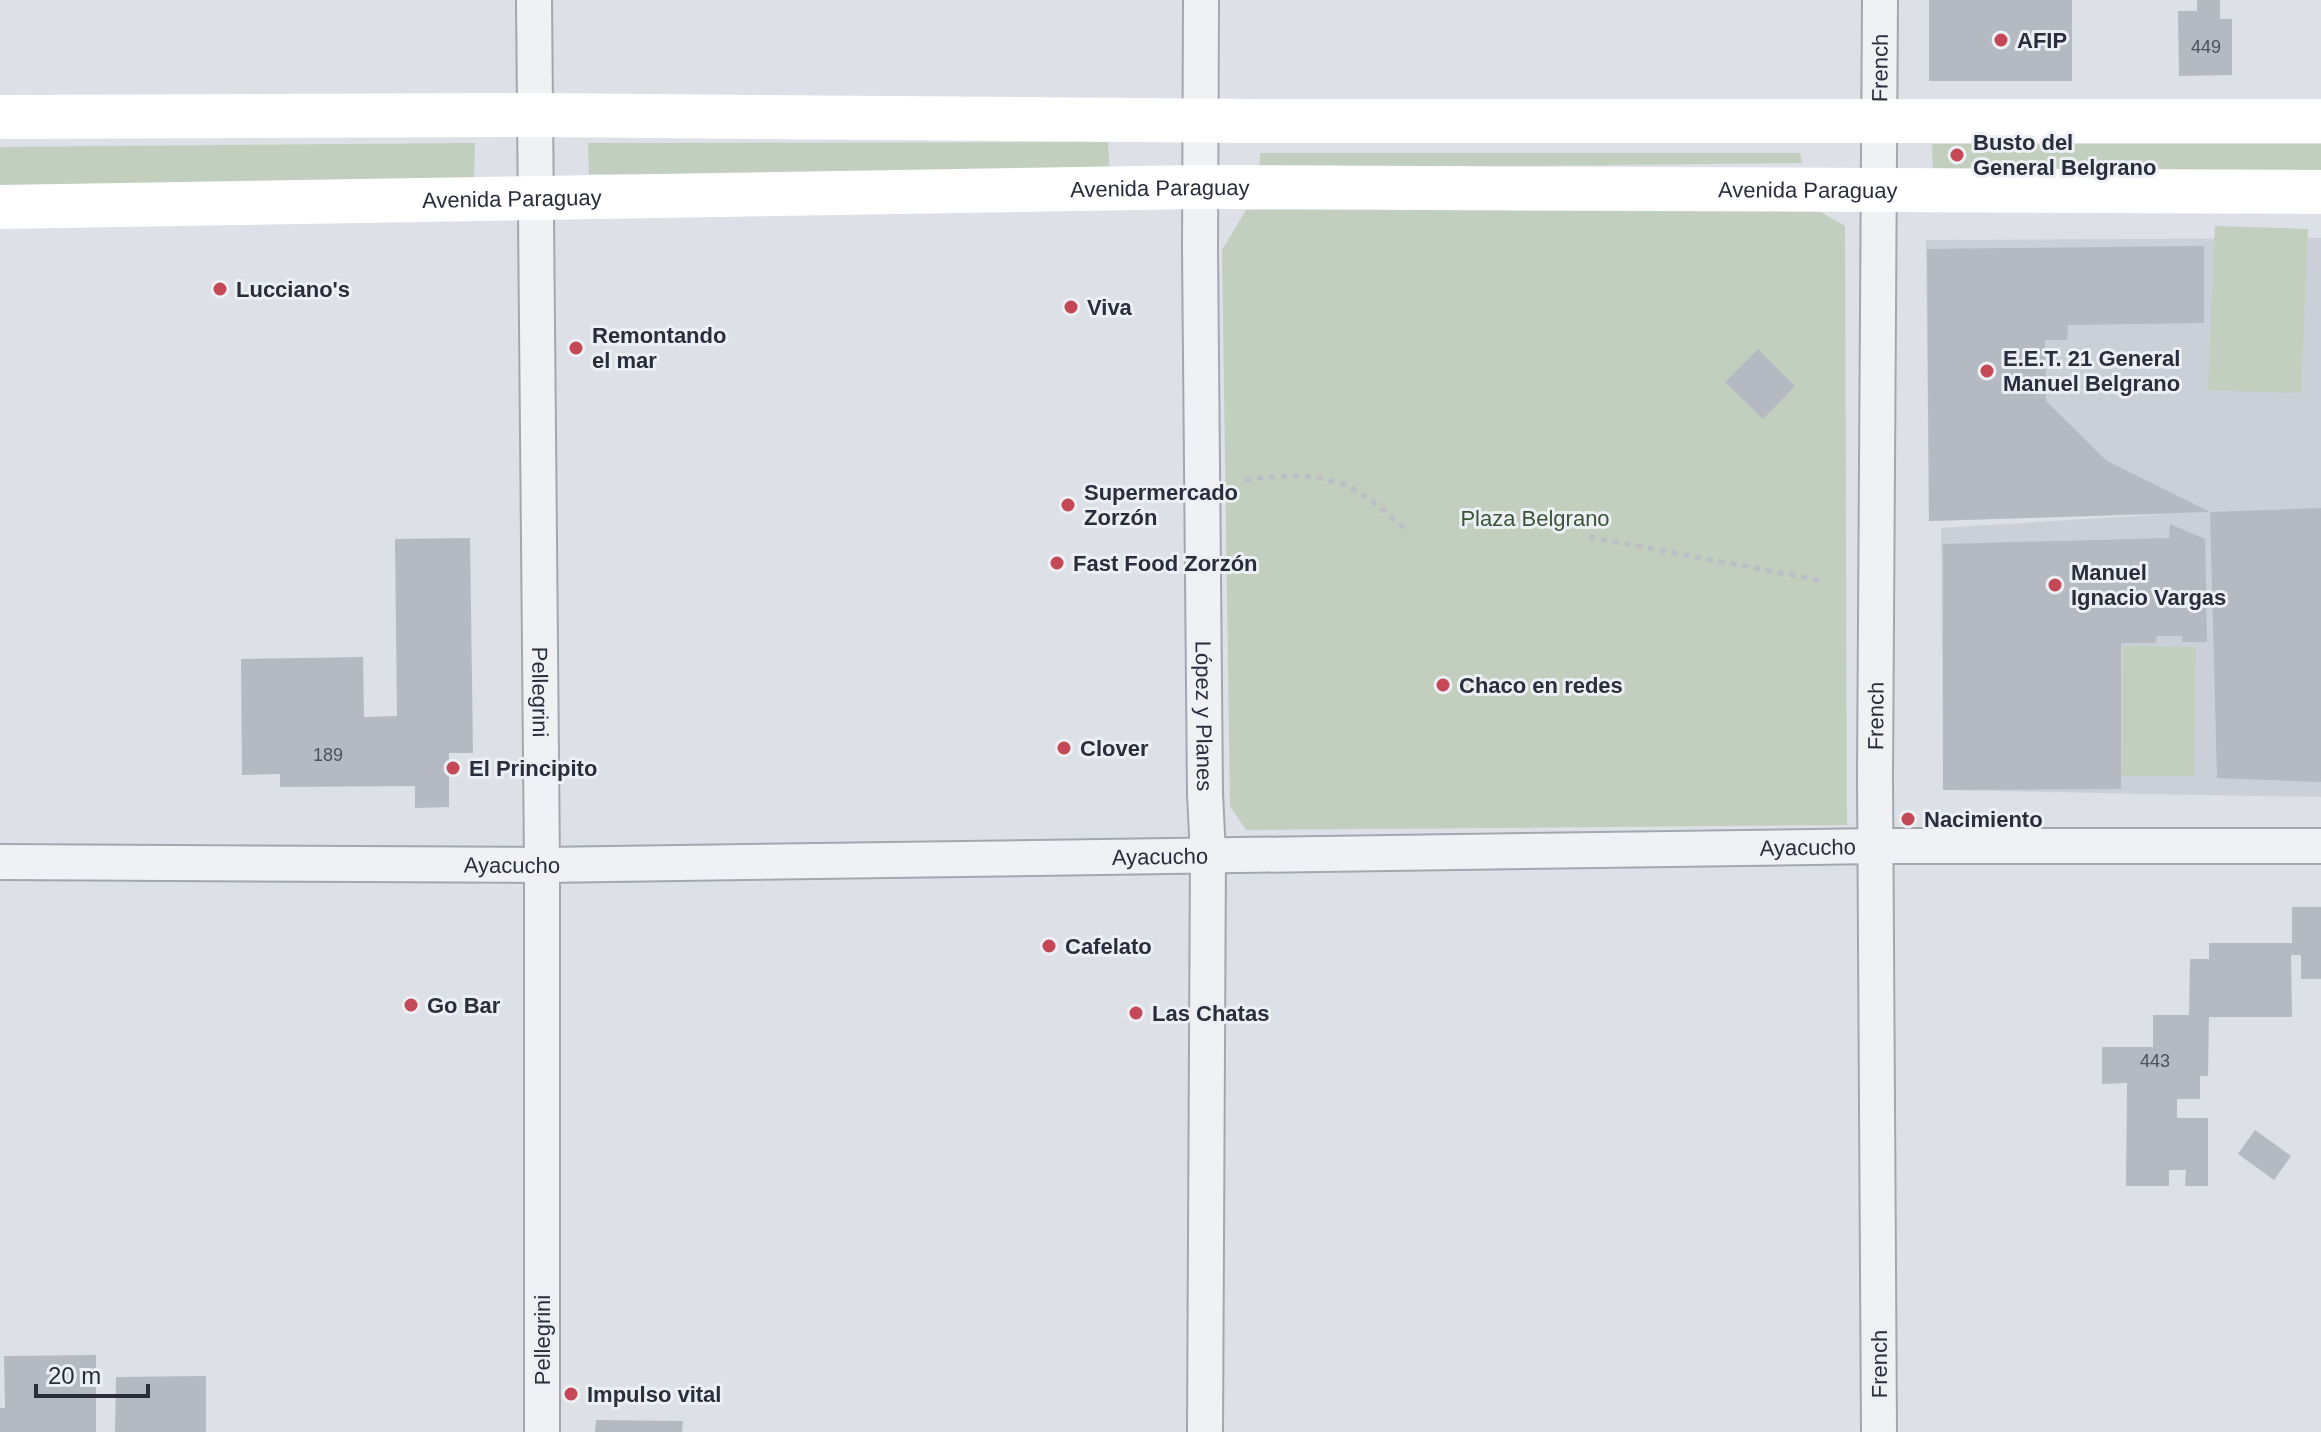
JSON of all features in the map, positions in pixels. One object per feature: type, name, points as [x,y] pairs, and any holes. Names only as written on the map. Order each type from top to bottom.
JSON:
[{"type":"main road","points":[[0,117],[535,115],[1199,121],[2321,121]]},
{"type":"main road","name":"Avenida Paraguay","points":[[0,207],[1199,187],[2321,192]]},
{"type":"street","name":"Pellegrini","points":[[534,0],[542,865],[542,1432]]},
{"type":"street","name":"López y Planes","points":[[1201,0],[1199,187],[1208,854],[1205,1432]]},
{"type":"street","name":"French","points":[[1879,1432],[1875,777],[1880,0]]},
{"type":"street","name":"Ayacucho","points":[[0,862],[542,865],[1877,846],[2321,846]]},
{"type":"path","points":[[1245,480],[1281,475],[1314,477],[1338,483],[1356,491],[1409,532]]},
{"type":"path","points":[[1589,537],[1824,581]]},
{"type":"shaded area","points":[[2321,238],[2321,797],[1943,790],[1941,528],[2166,514],[1929,521],[1926,240]]},
{"type":"green space","points":[[1108,142],[1110,178],[589,174],[588,143]]},
{"type":"green space","points":[[475,143],[474,180],[0,186],[0,147]]},
{"type":"green space","points":[[1932,144],[2321,144],[2321,170],[1933,172]]},
{"type":"green space","points":[[1260,153],[1800,153],[1802,163],[1259,169]]},
{"type":"green space","name":"Plaza Belgrano","points":[[1807,204],[1845,226],[1847,825],[1246,830],[1230,806],[1222,250],[1246,210]]},
{"type":"green space","points":[[2215,226],[2308,229],[2301,393],[2208,390]]},
{"type":"green space","points":[[2123,646],[2196,647],[2194,776],[2122,776]]},
{"type":"building","name":"AFIP","points":[[1929,0],[2072,0],[2072,81],[1929,81]]},
{"type":"building","points":[[2197,0],[2220,0],[2220,19],[2232,19],[2232,75],[2179,76],[2178,11],[2197,11]]},
{"type":"building","name":"E.E.T. 21 General Manuel Belgrano","points":[[2204,246],[2204,323],[2068,325],[2067,340],[2045,340],[2046,401],[2107,461],[2210,512],[1929,521],[1927,249]]},
{"type":"building","points":[[1758,349],[1795,386],[1763,419],[1725,382]]},
{"type":"building","points":[[2321,508],[2321,782],[2217,778],[2210,512]]},
{"type":"building","points":[[2170,524],[2205,539],[2207,642],[2182,642],[2182,636],[2157,636],[2156,643],[2121,643],[2121,789],[1943,790],[1943,544],[2169,538]]},
{"type":"building","points":[[470,538],[473,753],[449,753],[449,807],[415,808],[415,786],[280,787],[280,774],[242,775],[241,659],[363,657],[364,717],[397,716],[395,539]]},
{"type":"building","points":[[2292,907],[2321,907],[2321,979],[2301,979],[2301,955],[2291,955],[2292,1017],[2209,1017],[2208,1076],[2200,1076],[2200,1099],[2177,1099],[2177,1118],[2208,1118],[2208,1186],[2185,1186],[2186,1170],[2169,1170],[2169,1186],[2126,1186],[2127,1083],[2102,1084],[2102,1047],[2153,1047],[2153,1015],[2189,1015],[2190,959],[2209,959],[2209,943],[2292,943]]},
{"type":"building","points":[[2255,1130],[2291,1156],[2274,1180],[2238,1154]]},
{"type":"building","points":[[96,1355],[96,1432],[0,1432],[0,1408],[5,1408],[4,1356]]},
{"type":"building","points":[[206,1376],[206,1432],[115,1432],[116,1377]]},
{"type":"building","points":[[596,1420],[683,1421],[682,1432],[595,1432]]},
{"type":"place","name":"AFIP","points":[[2001,40]]},
{"type":"place","name":"Busto del General Belgrano","points":[[1957,155]]},
{"type":"place","name":"Lucciano's","points":[[220,289]]},
{"type":"place","name":"Viva","points":[[1071,307]]},
{"type":"place","name":"Remontando el mar","points":[[576,348]]},
{"type":"place","name":"E.E.T. 21 General Manuel Belgrano","points":[[1987,371]]},
{"type":"place","name":"Supermercado Zorzón","points":[[1068,505]]},
{"type":"place","name":"Fast Food Zorzón","points":[[1057,563]]},
{"type":"place","name":"Manuel Ignacio Vargas","points":[[2055,585]]},
{"type":"place","name":"Chaco en redes","points":[[1443,685]]},
{"type":"place","name":"Clover","points":[[1064,748]]},
{"type":"place","name":"El Principito","points":[[453,768]]},
{"type":"place","name":"Nacimiento","points":[[1908,819]]},
{"type":"place","name":"Cafelato","points":[[1049,946]]},
{"type":"place","name":"Go Bar","points":[[411,1005]]},
{"type":"place","name":"Las Chatas","points":[[1136,1013]]},
{"type":"place","name":"Impulso vital","points":[[571,1394]]}]
